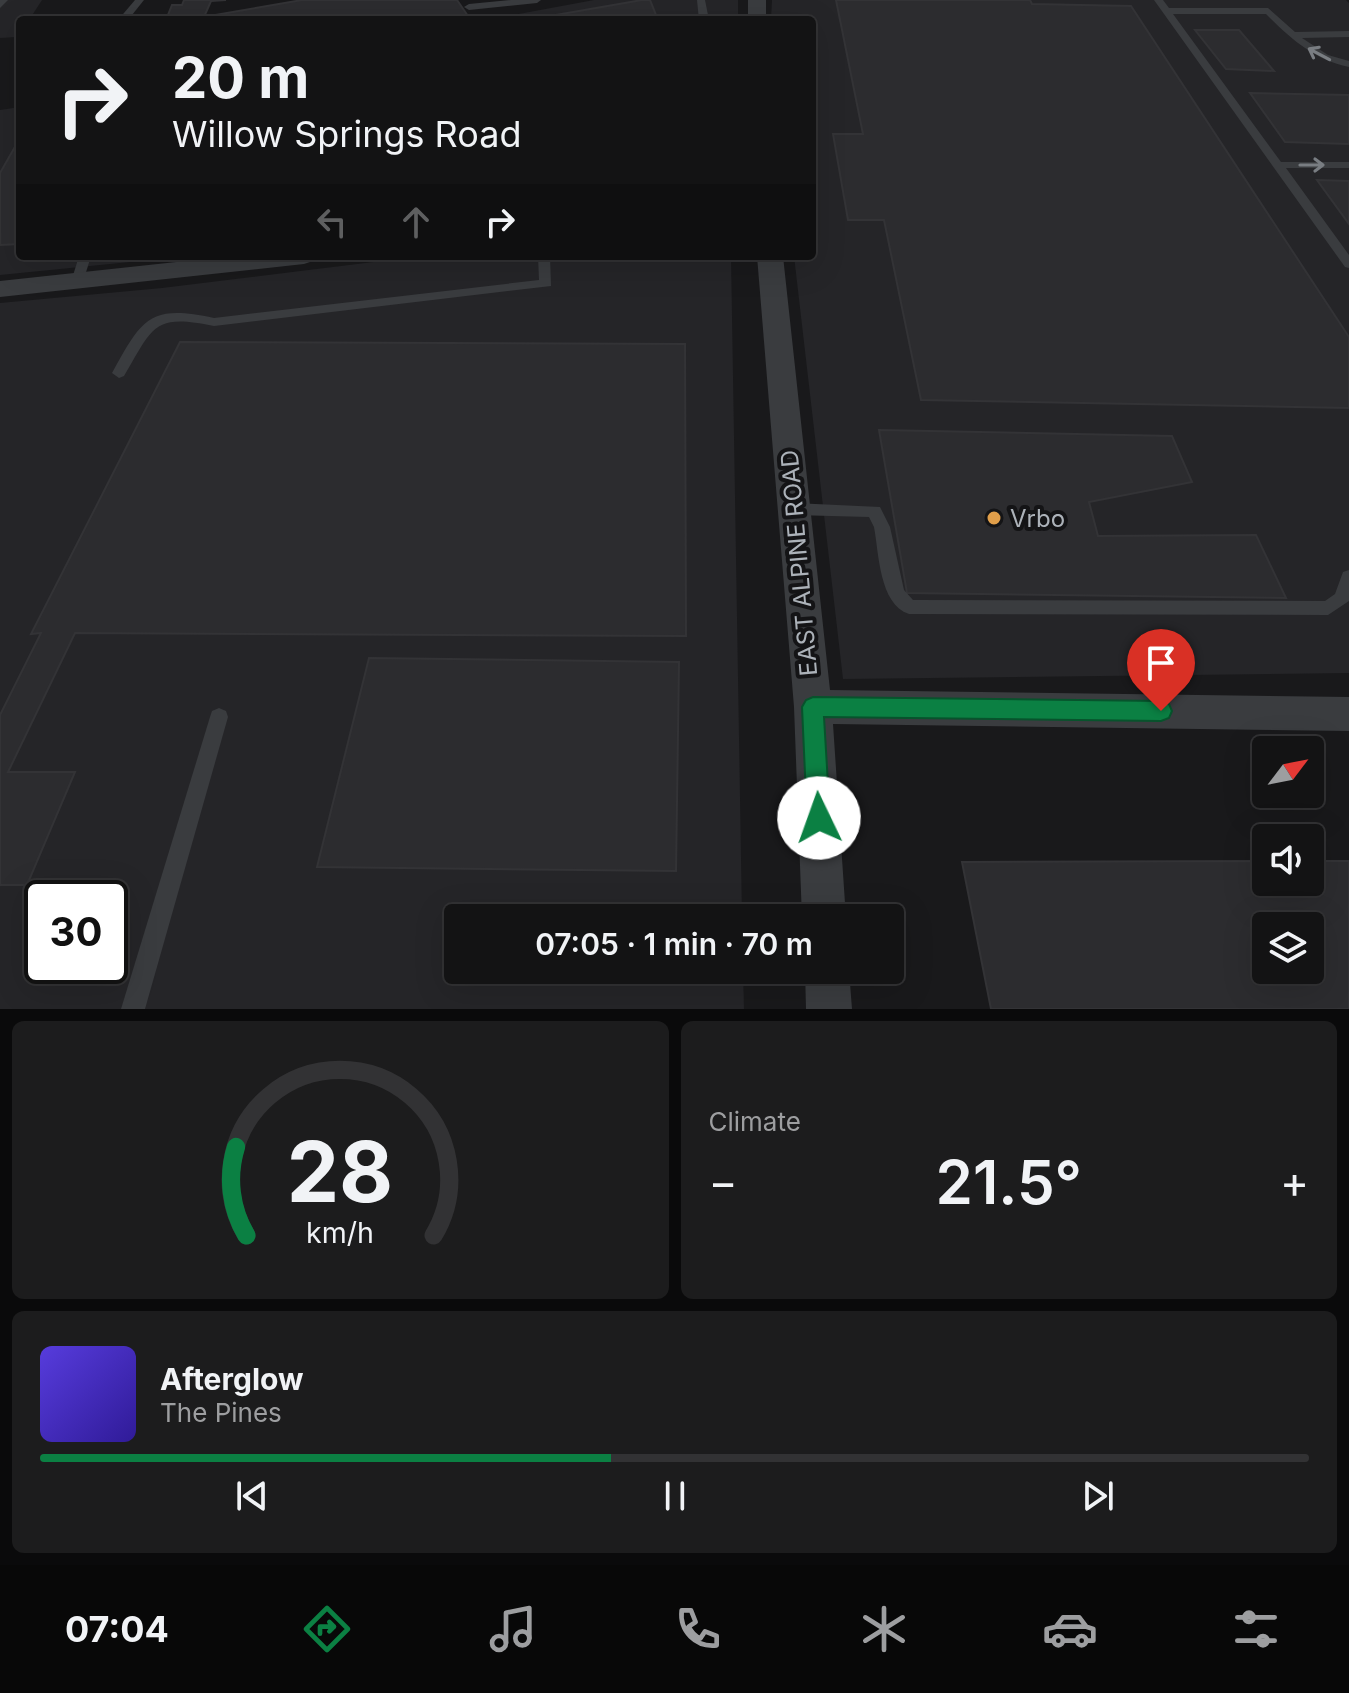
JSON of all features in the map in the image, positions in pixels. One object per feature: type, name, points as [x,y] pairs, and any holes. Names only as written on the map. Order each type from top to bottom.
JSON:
[{"type":"street","points":[[0,289],[242,260]]},
{"type":"street","name":"EAST ALPINE ROAD","points":[[770,260],[813,707],[823,904]]},
{"type":"street","points":[[813,707],[1349,714]]},
{"type":"street","points":[[828,984],[829,1009]]},
{"type":"lane","points":[[126,16],[140,0]]},
{"type":"lane","points":[[469,7],[537,0]]},
{"type":"lane","points":[[1158,0],[1349,264]]},
{"type":"lane","points":[[1165,11],[1268,11],[1319,56],[1349,64]]},
{"type":"lane","points":[[1293,35],[1349,34]]},
{"type":"lane","points":[[1275,165],[1349,165]]},
{"type":"lane","points":[[77,282],[84,260]]},
{"type":"lane","points":[[119,373],[142,332],[166,315],[180,314],[214,322],[546,283],[544,260]]},
{"type":"lane","points":[[794,509],[874,511],[882,527],[896,593],[909,607],[1328,608],[1342,598],[1349,577]]},
{"type":"lane","points":[[133,1009],[219,717]]},
{"type":"shaded area","points":[[0,0],[42,0],[32,16],[16,16],[16,37],[0,38]]},
{"type":"shaded area","points":[[594,0],[738,0],[738,16],[508,16]]},
{"type":"shaded area","points":[[772,0],[1346,0],[1349,3],[1349,673],[843,679],[794,260],[816,260],[816,16],[771,16]]},
{"type":"shaded area","points":[[16,108],[16,260],[150,260],[0,275],[0,110]]},
{"type":"shaded area","points":[[390,260],[731,260],[742,904],[444,904],[444,984],[743,984],[744,1009],[0,1009],[0,303],[162,288]]},
{"type":"building","points":[[184,0],[226,0],[211,1],[204,16],[168,16],[172,5],[182,5]]},
{"type":"building","points":[[302,0],[457,0],[468,16],[209,16]]},
{"type":"building","points":[[650,0],[656,16],[550,16]]},
{"type":"building","points":[[836,0],[1030,0],[1032,4],[1131,6],[1349,337],[1349,408],[921,400],[884,220],[848,220],[833,134],[863,134]]},
{"type":"building","points":[[1195,30],[1239,30],[1274,71],[1226,69]]},
{"type":"building","points":[[1250,93],[1349,95],[1349,144],[1285,142]]},
{"type":"building","points":[[16,145],[16,244],[0,245],[0,173]]},
{"type":"building","points":[[1317,180],[1349,181],[1349,224]]},
{"type":"building","points":[[180,342],[685,344],[686,636],[75,633],[8,772],[75,772],[29,880],[24,880],[24,885],[0,885],[0,715],[41,633],[31,634]]},
{"type":"building","name":"Vrbo","points":[[879,430],[1172,436],[1192,482],[1089,502],[1098,536],[1256,535],[1286,598],[907,593]]},
{"type":"building","points":[[369,658],[679,662],[676,871],[317,867]]},
{"type":"building","points":[[1252,861],[1252,896],[1324,896],[1324,861],[1349,861],[1349,1009],[991,1009],[962,862]]},
{"type":"place","name":"Vrbo","points":[[994,518]]},
{"type":"route","points":[[819,818],[813,707],[1161,711]]}]
